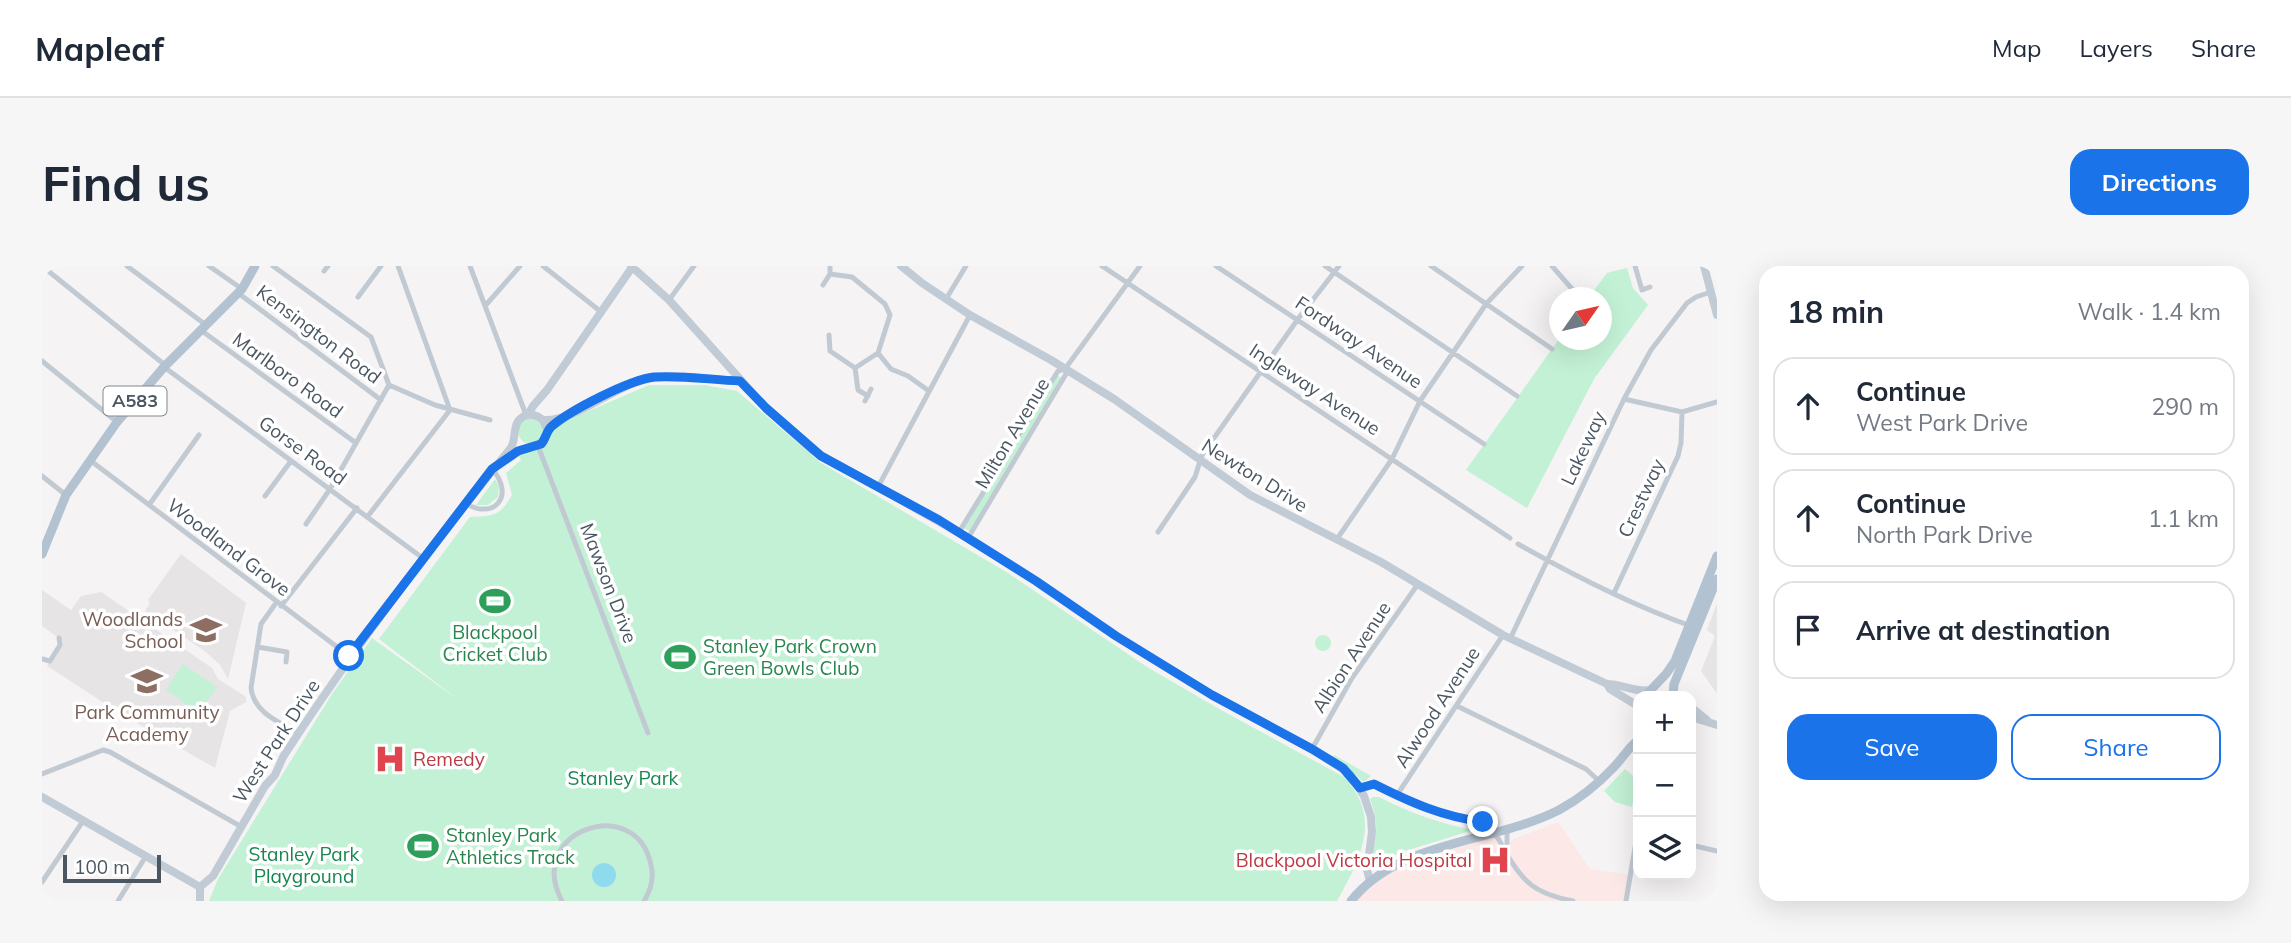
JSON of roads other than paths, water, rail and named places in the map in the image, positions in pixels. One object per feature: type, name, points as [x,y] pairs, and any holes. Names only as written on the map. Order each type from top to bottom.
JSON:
[{"type":"main road","name":"A583","points":[[42,554],[66,495],[117,422],[165,366],[240,291],[255,266]]},
{"type":"main road","points":[[1651,691],[1670,670],[1691,626],[1717,556]]},
{"type":"main road","points":[[1673,691],[1717,579]]},
{"type":"main road","points":[[1351,901],[1370,882],[1401,863],[1559,810],[1600,781],[1633,744]]},
{"type":"street","name":"Gorse Road","points":[[42,266],[165,366],[424,559]]},
{"type":"street","name":"Marlboro Road","points":[[128,266],[204,328],[356,443]]},
{"type":"street","name":"Kensington Road","points":[[209,266],[381,400]]},
{"type":"street","points":[[273,266],[371,337],[389,385],[415,398],[490,420]]},
{"type":"street","points":[[358,297],[382,266]]},
{"type":"street","points":[[398,266],[450,410]]},
{"type":"street","points":[[470,266],[527,415]]},
{"type":"street","points":[[485,306],[520,266]]},
{"type":"street","points":[[542,266],[600,311]]},
{"type":"street","points":[[740,381],[667,377],[644,379],[568,414],[548,431],[545,440],[538,446],[529,447],[520,443],[516,435],[518,421],[527,415],[547,390],[632,266],[668,300],[766,408],[812,450],[968,538],[1116,636],[1212,695],[1343,768],[1360,788],[1371,817],[1372,832],[1367,869],[1370,882]]},
{"type":"street","points":[[668,300],[694,266]]},
{"type":"street","points":[[823,285],[830,274],[830,266]]},
{"type":"street","name":"Newton Drive","points":[[901,266],[970,315],[1114,399],[1250,495],[1337,539],[1506,637],[1607,684],[1637,691]]},
{"type":"street","points":[[946,299],[966,266]]},
{"type":"street","name":"Ingleway Avenue","points":[[1102,266],[1510,538]]},
{"type":"street","points":[[1065,369],[1140,266]]},
{"type":"street","name":"Fordway Avenue","points":[[1216,266],[1484,444]]},
{"type":"street","points":[[1325,266],[1517,396]]},
{"type":"street","points":[[1158,532],[1195,477],[1202,455],[1339,266]]},
{"type":"street","points":[[1432,266],[1549,347]]},
{"type":"street","points":[[1337,539],[1392,459],[1420,401],[1486,304],[1522,266]]},
{"type":"street","points":[[1552,266],[1570,287]]},
{"type":"street","points":[[1635,266],[1642,290],[1650,287]]},
{"type":"street","points":[[1704,266],[1717,314]]},
{"type":"street","points":[[830,274],[850,275],[889,309],[889,322],[878,353],[855,368]]},
{"type":"street","name":"Lakeway","points":[[1506,637],[1548,561],[1624,399],[1651,349],[1692,299],[1711,292]]},
{"type":"street","points":[[878,487],[970,315]]},
{"type":"street","points":[[829,335],[828,354],[855,368]]},
{"type":"street","points":[[878,353],[891,369],[908,376],[929,391]]},
{"type":"street","points":[[42,360],[117,422]]},
{"type":"street","points":[[855,368],[858,390],[866,399],[871,389]]},
{"type":"street","name":"Milton Avenue","points":[[959,533],[1037,403],[1058,371],[1065,369],[1066,374],[968,538]]},
{"type":"street","points":[[306,524],[330,489],[389,385]]},
{"type":"street","points":[[547,390],[540,406],[548,431]]},
{"type":"street","points":[[1624,399],[1682,412],[1717,402]]},
{"type":"street","points":[[368,516],[450,410]]},
{"type":"street","name":"Crestway","points":[[1614,593],[1678,456],[1682,412]]},
{"type":"street","points":[[527,415],[542,418],[568,414]]},
{"type":"street","points":[[149,505],[199,435]]},
{"type":"street","name":"West Park Drive","points":[[200,887],[213,876],[265,786],[275,775],[298,733],[349,656],[465,503],[512,446],[516,435]]},
{"type":"street","name":"Mawson Drive","points":[[538,446],[649,733]]},
{"type":"street","name":"West Park Drive","points":[[492,469],[529,447]]},
{"type":"street","name":"Woodland Grove","points":[[91,461],[349,656]]},
{"type":"street","points":[[265,496],[290,461]]},
{"type":"street","points":[[465,503],[483,510],[491,509],[499,503],[503,488],[492,469]]},
{"type":"street","points":[[42,476],[66,495]]},
{"type":"street","points":[[298,733],[256,705],[251,688],[261,625],[357,508]]},
{"type":"street","points":[[1518,544],[1655,613],[1691,626]]},
{"type":"street","name":"Albion Avenue","points":[[1312,749],[1352,678],[1418,584]]},
{"type":"street","name":"Alwood Avenue","points":[[1397,795],[1506,637]]},
{"type":"street","points":[[42,659],[50,661],[60,645],[59,638]]},
{"type":"street","points":[[258,647],[287,652],[286,662]]},
{"type":"street","name":"Newton Drive","points":[[1607,684],[1610,689],[1633,703]]},
{"type":"street","points":[[1457,706],[1586,769],[1600,781]]},
{"type":"street","points":[[1696,711],[1713,723]]},
{"type":"street","points":[[1696,718],[1713,723]]},
{"type":"street","points":[[42,774],[103,750],[110,751],[240,827]]},
{"type":"street","points":[[1360,788],[1374,784],[1445,816],[1491,822]]},
{"type":"street","points":[[42,797],[200,887],[200,901]]},
{"type":"street","points":[[42,883],[83,821]]},
{"type":"street","points":[[562,901],[554,879],[555,866],[565,843],[586,828],[610,825],[626,830],[636,837],[650,858],[652,883],[645,901]]},
{"type":"street","points":[[1507,829],[1507,855]]},
{"type":"street","points":[[1493,833],[1498,836],[1517,873],[1531,886],[1545,894],[1573,901]]},
{"type":"street","points":[[1696,846],[1717,851]]},
{"type":"street","points":[[118,901],[146,856]]},
{"type":"street","points":[[1626,901],[1633,861]]},
{"type":"street","points":[[42,868],[48,872]]},
{"type":"water","points":[[604,863],[613,866],[616,875],[613,884],[604,887],[595,884],[592,875],[595,866]]},
{"type":"place","name":"Blackpool Cricket Club","points":[[495,601]]},
{"type":"place","name":"Woodlands School","points":[[206,630]]},
{"type":"place","name":"Stanley Park Crown Green Bowls Club","points":[[680,657]]},
{"type":"place","name":"Park Community Academy","points":[[147,681]]},
{"type":"place","name":"Remedy","points":[[390,759]]},
{"type":"place","name":"Stanley Park Athletics Track","points":[[423,846]]},
{"type":"place","name":"Blackpool Victoria Hospital","points":[[1495,860]]},
{"type":"park label","name":"Stanley Park","points":[[623,778]]},
{"type":"park label","name":"Stanley Park Playground","points":[[304,865]]}]
